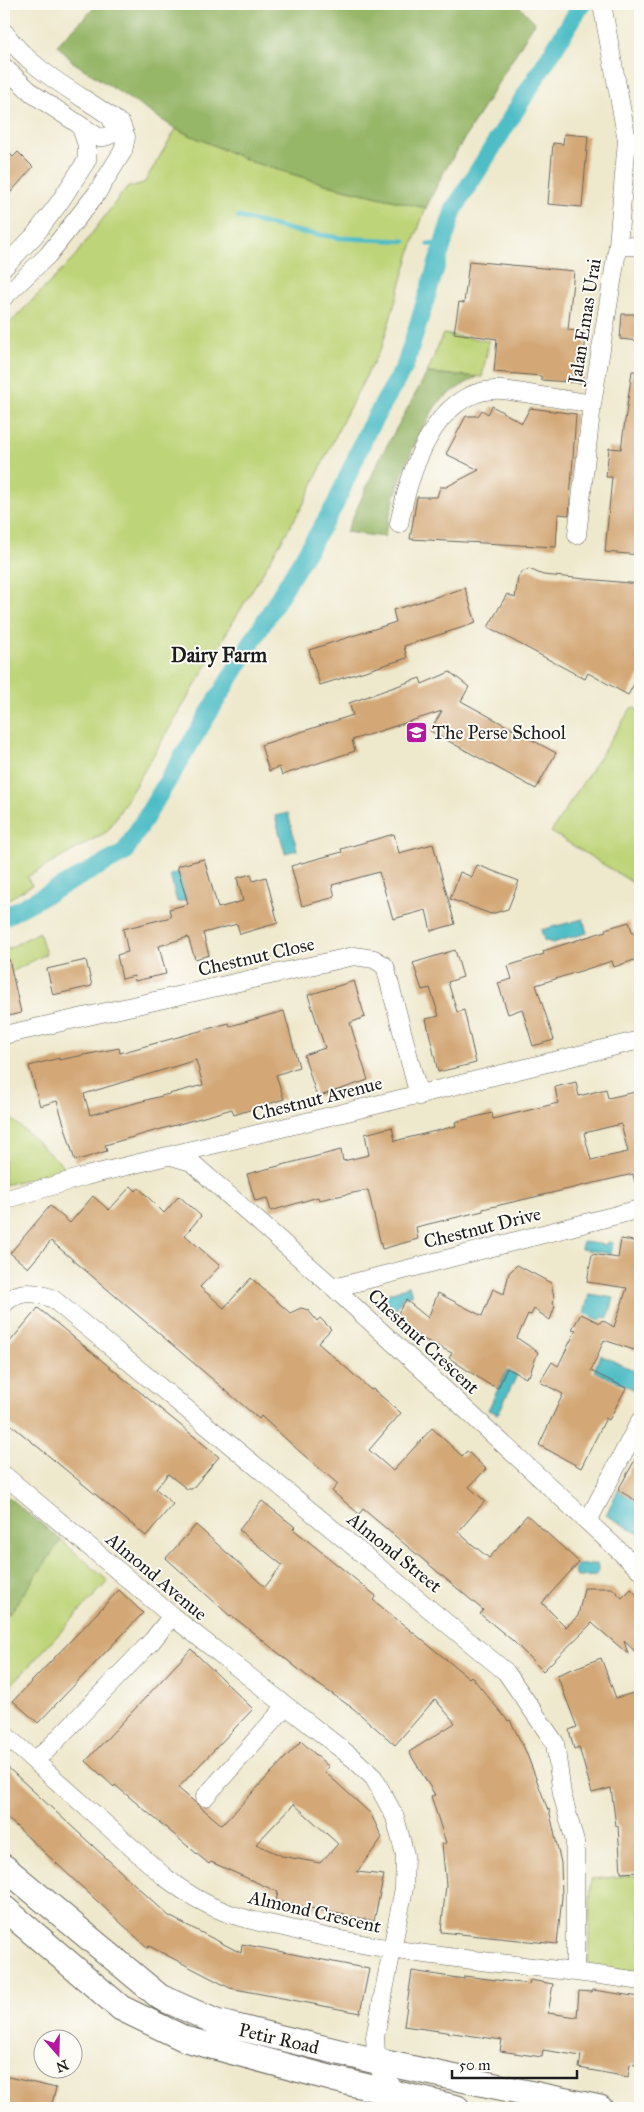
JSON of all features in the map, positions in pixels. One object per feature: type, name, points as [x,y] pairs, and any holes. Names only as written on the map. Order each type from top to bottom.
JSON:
[{"type":"main road","name":"Petir Road","points":[[4,1867],[160,1997],[216,2022],[376,2061],[600,2108]]},
{"type":"main road","name":"Petir Road","points":[[4,1908],[121,2008],[185,2039],[334,2079],[457,2108]]},
{"type":"street","name":"Jalan Emas Urai","points":[[577,535],[592,404],[618,245],[627,140],[602,4]]},
{"type":"street","points":[[4,32],[14,46],[42,72],[121,124],[126,137],[123,151],[97,193],[48,255],[4,296]]},
{"type":"street","points":[[4,67],[34,94],[98,137],[109,136],[115,128],[110,116]]},
{"type":"street","points":[[4,267],[34,236],[59,203],[87,160],[87,146],[80,125]]},
{"type":"street","points":[[618,245],[640,247]]},
{"type":"street","name":"Jalan Emas Urai","points":[[399,524],[408,488],[420,455],[449,408],[470,394],[496,389],[592,404]]},
{"type":"street","name":"Chestnut Close","points":[[4,1035],[354,956],[374,958],[384,966],[419,1096]]},
{"type":"street","name":"Chestnut Avenue","points":[[4,1200],[86,1176],[419,1096],[640,1040]]},
{"type":"street","name":"Chestnut Crescent","points":[[171,1156],[191,1162],[334,1288],[640,1570]]},
{"type":"street","name":"Chestnut Drive","points":[[334,1288],[640,1209]]},
{"type":"street","name":"Almond Street","points":[[4,1304],[22,1293],[40,1293],[53,1300],[506,1672],[555,1744],[562,1794],[575,1842],[575,1971]]},
{"type":"street","points":[[588,1521],[640,1420]]},
{"type":"street","name":"Almond Avenue","points":[[4,1475],[172,1616],[354,1759],[374,1778],[395,1817],[405,1855],[404,1888],[375,2037],[376,2061],[379,2071],[386,2081],[407,2097]]},
{"type":"street","points":[[34,1759],[45,1752],[152,1641],[172,1616]]},
{"type":"street","points":[[205,1797],[286,1706]]},
{"type":"street","name":"Almond Crescent","points":[[4,1734],[153,1867],[187,1894],[226,1913],[317,1935],[392,1950],[575,1971],[640,1981]]},
{"type":"street","points":[[334,2079],[359,2074],[376,2061]]},
{"type":"green space","points":[[98,4],[517,4],[535,22],[441,177],[426,208],[335,187],[252,162],[176,129],[73,62],[57,45]]},
{"type":"green space","points":[[176,129],[252,162],[335,187],[426,208],[413,243],[382,346],[344,418],[303,505],[108,831],[27,877],[32,885],[4,902],[4,329],[72,260],[126,188],[144,183]]},
{"type":"green space","points":[[443,334],[489,341],[482,377],[427,373]]},
{"type":"green space","points":[[427,373],[477,377],[448,395],[433,410],[405,466],[384,537],[346,532],[380,458]]},
{"type":"green space","points":[[632,707],[640,711],[640,887],[551,832]]},
{"type":"green space","points":[[39,932],[46,954],[4,976],[4,951]]},
{"type":"green space","points":[[4,1112],[67,1169],[4,1185]]},
{"type":"green space","points":[[4,1494],[61,1540],[10,1613],[4,1616]]},
{"type":"green space","points":[[61,1540],[108,1581],[4,1693],[4,1616],[10,1612]]},
{"type":"green space","points":[[640,1875],[640,1974],[588,1970],[591,1879]]},
{"type":"water","points":[[288,813],[297,850],[285,853],[275,816]]},
{"type":"water","points":[[178,872],[180,877],[194,874],[199,891],[185,894],[186,900],[177,902],[170,875]]},
{"type":"water","points":[[583,919],[587,933],[552,943],[544,940],[541,930]]},
{"type":"water","points":[[583,1242],[607,1245],[608,1242],[613,1243],[611,1254],[581,1249]]},
{"type":"water","points":[[409,1286],[412,1295],[403,1297],[395,1312],[379,1297]]},
{"type":"water","points":[[589,1294],[614,1298],[608,1318],[603,1317],[600,1320],[584,1313]]},
{"type":"water","points":[[600,1355],[640,1373],[633,1389],[594,1371]]},
{"type":"water","points":[[507,1370],[517,1375],[498,1414],[488,1410]]},
{"type":"water","points":[[618,1490],[640,1503],[639,1534],[606,1515]]},
{"type":"water","points":[[597,1564],[599,1571],[596,1576],[577,1577],[574,1571],[577,1565]]},
{"type":"building","points":[[564,134],[588,136],[582,207],[548,204],[553,143],[563,144]]},
{"type":"building","points":[[4,148],[13,157],[18,152],[33,167],[4,200]]},
{"type":"building","points":[[469,261],[574,271],[568,330],[586,332],[582,383],[541,380],[541,376],[494,372],[497,339],[454,333],[459,302],[464,303]]},
{"type":"building","points":[[622,314],[640,314],[640,341],[620,339]]},
{"type":"building","points":[[632,371],[640,371],[640,555],[605,552],[612,477],[606,477],[609,448],[621,449]]},
{"type":"building","points":[[492,406],[522,423],[530,408],[576,414],[569,515],[558,514],[556,547],[410,539],[417,497],[437,497],[440,487],[446,487],[479,470],[446,454],[466,416],[478,416],[482,410],[488,414]]},
{"type":"building","points":[[529,569],[543,575],[640,584],[640,673],[628,695],[588,673],[585,679],[488,627],[507,594],[515,598],[518,577],[522,572]]},
{"type":"building","points":[[465,588],[476,623],[404,646],[407,658],[320,685],[309,650],[396,622],[393,610]]},
{"type":"building","points":[[450,672],[469,687],[461,701],[556,753],[536,789],[430,731],[442,711],[352,740],[355,751],[282,775],[279,767],[269,771],[261,745],[353,715],[349,703],[420,678],[422,684]]},
{"type":"building","points":[[394,834],[399,853],[433,844],[455,924],[431,931],[426,910],[393,919],[379,872],[332,885],[335,897],[302,906],[291,866],[342,852],[341,849]]},
{"type":"building","points":[[204,859],[218,908],[243,901],[237,878],[251,874],[253,881],[266,877],[278,923],[240,934],[237,924],[203,933],[209,955],[195,959],[188,937],[159,946],[166,974],[135,981],[134,976],[122,979],[117,955],[128,952],[123,929],[171,917],[169,909],[188,904],[177,866]]},
{"type":"building","points":[[477,865],[519,881],[508,909],[491,914],[450,899],[460,872],[472,877]]},
{"type":"building","points":[[629,922],[633,934],[640,931],[640,958],[614,967],[612,961],[536,985],[554,1040],[533,1046],[522,1009],[508,1014],[498,983],[512,979],[508,966],[544,954],[543,951]]},
{"type":"building","points":[[455,950],[463,977],[448,982],[457,1012],[464,1010],[476,1063],[438,1072],[426,1019],[439,1016],[430,988],[422,990],[413,963]]},
{"type":"building","points":[[9,959],[21,1013],[4,1017],[4,960]]},
{"type":"building","points":[[86,960],[92,986],[53,995],[47,969]]},
{"type":"building","points":[[354,981],[365,1017],[350,1023],[368,1080],[317,1097],[304,1055],[325,1048],[308,995]]},
{"type":"building","points":[[284,1011],[299,1067],[276,1075],[284,1099],[234,1115],[232,1109],[105,1145],[107,1151],[75,1161],[57,1101],[40,1106],[29,1066],[59,1058],[59,1060],[119,1048],[120,1053],[229,1023],[230,1026]],"holes":[[[196,1060],[203,1085],[90,1115],[84,1094]]]},
{"type":"building","points":[[576,1082],[579,1096],[606,1089],[608,1098],[640,1091],[640,1182],[635,1183],[633,1174],[483,1209],[483,1211],[416,1227],[418,1239],[382,1249],[368,1190],[319,1200],[318,1197],[271,1211],[267,1198],[255,1201],[247,1174],[341,1150],[343,1161],[369,1155],[365,1134],[392,1127],[395,1141],[456,1126],[455,1122],[492,1113],[493,1119],[558,1103],[555,1087]],"holes":[[[621,1124],[628,1152],[591,1160],[584,1133]]]},
{"type":"building","points":[[131,1186],[136,1191],[139,1188],[164,1213],[179,1196],[201,1216],[185,1235],[220,1266],[200,1287],[224,1308],[251,1278],[290,1313],[301,1308],[308,1310],[317,1321],[320,1318],[331,1329],[318,1343],[371,1390],[373,1389],[401,1413],[369,1450],[393,1471],[432,1428],[462,1456],[467,1451],[486,1469],[469,1487],[485,1501],[458,1532],[473,1545],[489,1558],[527,1515],[579,1562],[542,1603],[566,1627],[578,1616],[584,1588],[612,1588],[622,1598],[631,1589],[640,1598],[640,1656],[624,1641],[628,1654],[592,1623],[543,1671],[512,1640],[480,1614],[483,1610],[363,1509],[359,1514],[332,1491],[338,1484],[261,1416],[259,1419],[51,1241],[28,1268],[10,1253],[50,1206],[70,1223],[93,1196],[109,1210]]},
{"type":"building","points":[[621,1239],[640,1242],[640,1352],[604,1340],[591,1371],[626,1388],[609,1420],[606,1418],[581,1468],[539,1445],[563,1394],[540,1382],[552,1362],[558,1366],[576,1330],[572,1329],[581,1314],[600,1323],[602,1320],[614,1327],[627,1288],[587,1282],[592,1254],[618,1258]]},
{"type":"building","points":[[517,1265],[551,1283],[554,1297],[553,1304],[555,1306],[550,1320],[534,1309],[531,1315],[528,1314],[517,1338],[538,1352],[529,1376],[527,1375],[526,1378],[507,1368],[498,1388],[488,1384],[449,1358],[452,1353],[419,1337],[395,1318],[406,1300],[428,1318],[438,1293],[482,1316],[493,1289],[504,1294],[509,1273]]},
{"type":"building","points":[[38,1308],[219,1457],[192,1489],[187,1489],[168,1474],[156,1489],[173,1504],[146,1536],[4,1419],[4,1349]]},
{"type":"building","points":[[640,1451],[640,1503],[618,1490]]},
{"type":"building","points":[[262,1501],[295,1527],[293,1529],[376,1596],[373,1600],[469,1678],[471,1676],[508,1721],[510,1720],[526,1752],[549,1809],[561,1863],[562,1897],[557,1944],[441,1932],[446,1885],[442,1844],[446,1843],[431,1796],[435,1795],[409,1752],[455,1723],[435,1699],[395,1745],[354,1709],[312,1680],[230,1616],[166,1558],[196,1525],[265,1587],[282,1565],[239,1530]]},
{"type":"building","points":[[119,1590],[143,1613],[38,1723],[13,1701]]},
{"type":"building","points":[[191,1649],[253,1709],[178,1788],[222,1825],[301,1741],[329,1767],[324,1771],[371,1814],[382,1838],[357,1872],[384,1875],[374,1921],[276,1901],[278,1892],[211,1862],[209,1864],[115,1785],[114,1787],[86,1761]],"holes":[[[294,1804],[338,1844],[320,1863],[282,1856],[256,1844]]]},
{"type":"building","points":[[601,1658],[616,1698],[640,1691],[640,1872],[621,1873],[618,1826],[616,1826],[611,1788],[592,1793],[579,1747],[574,1749],[569,1730],[577,1727],[557,1675]]},
{"type":"building","points":[[4,1764],[169,1916],[241,1953],[242,1944],[369,1969],[360,2013],[230,1988],[149,1946],[148,1948],[4,1815]]},
{"type":"building","points":[[412,1971],[464,1979],[464,1976],[529,1984],[530,1980],[553,1984],[548,2013],[577,2017],[579,1991],[592,1992],[593,1990],[640,1997],[640,2066],[630,2064],[628,2077],[579,2068],[581,2056],[543,2050],[542,2057],[500,2051],[502,2040],[404,2026]]},
{"type":"building","points":[[4,2076],[56,2088],[51,2108],[4,2108]]},
{"type":"waterway","points":[[4,917],[124,853],[335,505],[368,430],[405,366],[454,209],[582,4]]},
{"type":"waterway","points":[[238,217],[300,232],[341,238],[405,241]]},
{"type":"waterway","points":[[428,244],[443,245]]},
{"type":"place","name":"The Perse School","points":[[416,732]]},
{"type":"district","name":"Dairy Farm","points":[[219,655]]}]
